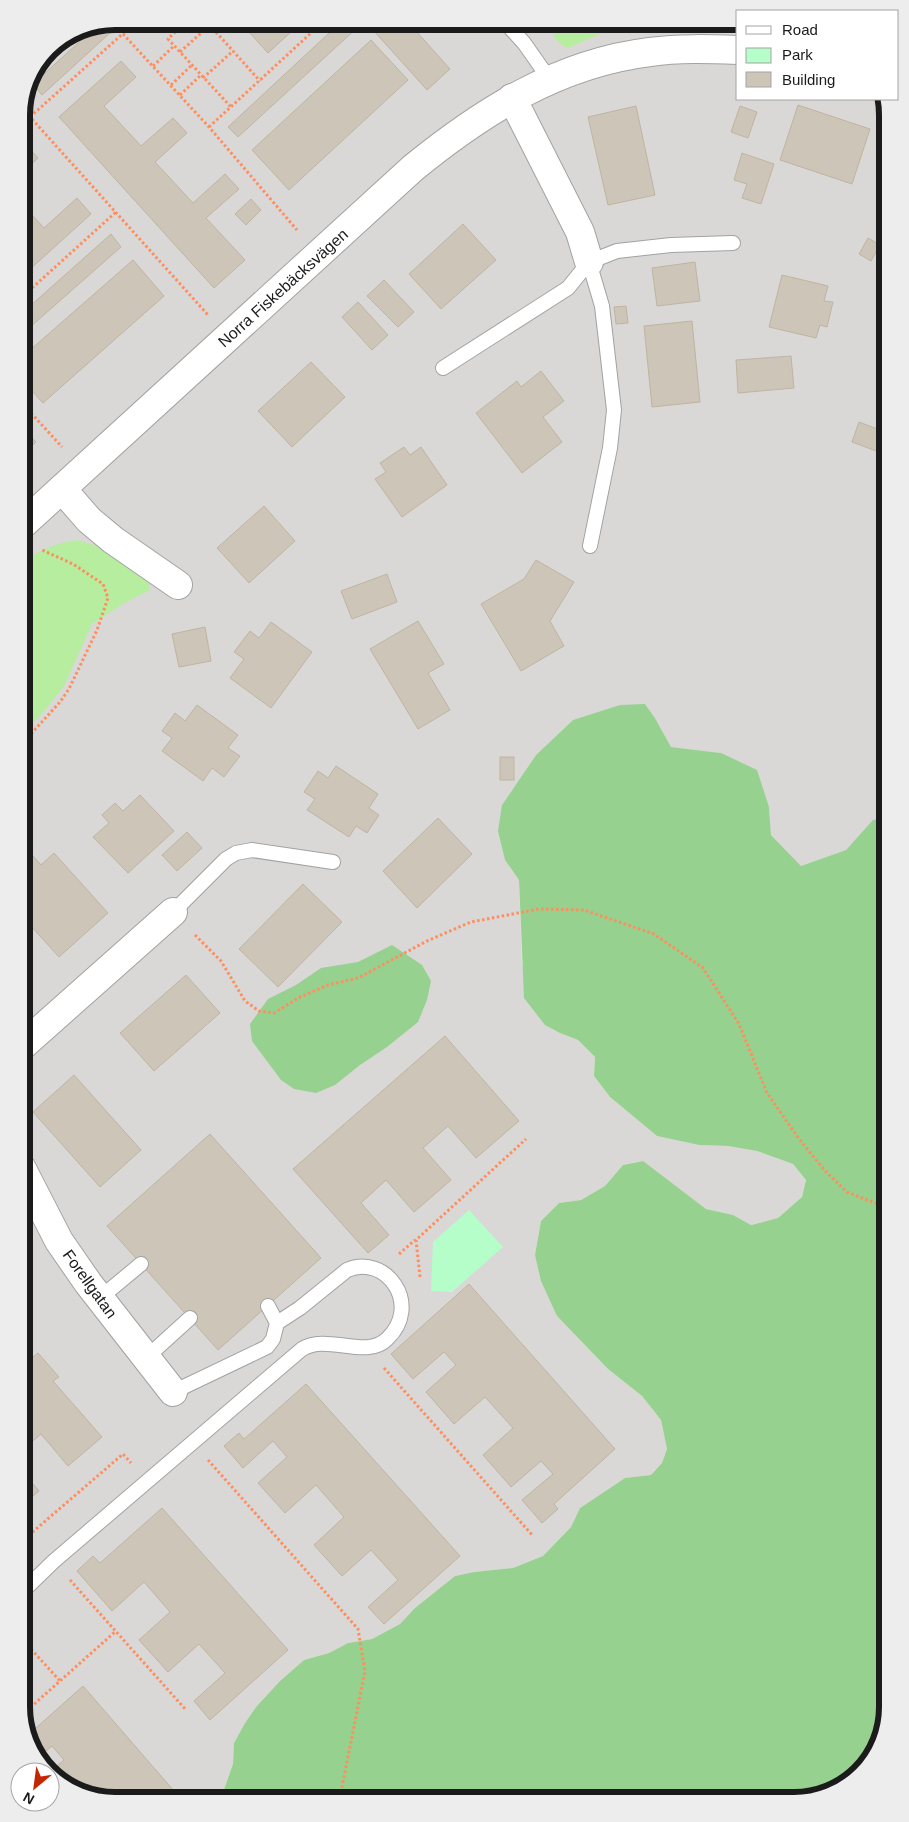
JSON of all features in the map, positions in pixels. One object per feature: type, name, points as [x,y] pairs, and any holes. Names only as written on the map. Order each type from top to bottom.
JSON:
[{"type":"street","name":"Norra Fiskebäcksvägen","points":[[30,518],[421,161],[452,137],[512,98],[550,80],[603,61],[650,52],[701,48],[736,50]]},
{"type":"street","points":[[512,98],[580,232],[589,262]]},
{"type":"street","points":[[62,489],[95,525],[113,540],[178,585]]},
{"type":"street","points":[[30,1039],[173,912]]},
{"type":"street","name":"Forellgatan","points":[[30,1184],[59,1241],[100,1298],[173,1392]]},
{"type":"lane","points":[[512,30],[524,43],[550,80]]},
{"type":"lane","points":[[443,368],[568,288],[589,262],[617,251],[671,245],[733,243]]},
{"type":"lane","points":[[589,262],[602,306],[614,410],[610,448],[590,546]]},
{"type":"lane","points":[[173,912],[226,860],[236,854],[252,850],[333,862]]},
{"type":"lane","points":[[100,1298],[141,1264]]},
{"type":"lane","points":[[30,1584],[54,1561],[307,1346],[326,1344],[365,1347],[381,1345],[395,1330],[401,1319],[401,1295],[394,1283],[374,1269],[354,1266],[300,1308],[277,1323]]},
{"type":"lane","points":[[173,1392],[267,1347],[273,1339],[277,1323],[268,1306]]},
{"type":"lane","points":[[146,1358],[190,1318]]},
{"type":"path","points":[[127,30],[30,117],[229,337]]},
{"type":"path","points":[[176,30],[168,38],[231,107]]},
{"type":"path","points":[[180,52],[204,30]]},
{"type":"path","points":[[214,30],[260,80]]},
{"type":"path","points":[[209,127],[314,30]]},
{"type":"path","points":[[123,34],[209,127],[319,256]]},
{"type":"path","points":[[152,66],[174,46]]},
{"type":"path","points":[[180,95],[233,51]]},
{"type":"path","points":[[170,85],[192,65]]},
{"type":"path","points":[[30,290],[116,212]]},
{"type":"path","points":[[30,412],[83,470]]},
{"type":"path","points":[[30,735],[60,702],[69,689],[97,630],[108,598],[103,584],[72,564],[38,548]]},
{"type":"path","points":[[173,912],[221,962],[245,1001],[259,1012],[274,1012],[300,997],[328,985],[358,978],[427,941],[471,922],[539,909],[584,910],[654,934],[703,968],[739,1024],[767,1092],[799,1139],[826,1172],[847,1192],[879,1204]]},
{"type":"path","points":[[402,1307],[418,1302],[423,1298],[416,1240],[526,1139]]},
{"type":"path","points":[[365,1347],[532,1536]]},
{"type":"path","points":[[193,1442],[358,1629],[365,1671],[340,1792]]},
{"type":"path","points":[[30,1534],[123,1454],[147,1482]]},
{"type":"path","points":[[54,1561],[186,1710]]},
{"type":"path","points":[[30,1708],[116,1631]]},
{"type":"path","points":[[30,1648],[60,1681]]},
{"type":"shaded area","points":[[115,30],[736,30],[736,100],[877,100],[879,115],[879,819],[873,821],[846,850],[801,866],[771,835],[769,807],[721,753],[671,747],[645,704],[573,720],[536,755],[502,805],[505,860],[519,880],[522,965],[560,1033],[578,1040],[595,1057],[594,1076],[610,1097],[657,1136],[699,1145],[728,1146],[757,1151],[793,1164],[806,1180],[802,1197],[778,1218],[751,1225],[733,1215],[706,1209],[642,1161],[623,1165],[605,1186],[581,1200],[559,1203],[541,1221],[535,1255],[557,1316],[608,1369],[642,1396],[661,1420],[667,1449],[662,1463],[651,1475],[625,1478],[580,1508],[571,1527],[543,1556],[513,1568],[455,1576],[415,1608],[400,1624],[372,1639],[348,1643],[329,1653],[304,1660],[280,1681],[256,1707],[234,1743],[233,1764],[223,1792],[109,1792],[82,1786],[60,1771],[60,1762],[51,1762],[41,1750],[32,1724],[30,1707],[30,109],[33,93],[39,77],[48,63],[68,44],[82,36]]},
{"type":"green space","points":[[553,30],[627,30],[602,33],[568,48],[557,41]]},
{"type":"green space","points":[[77,540],[97,546],[147,576],[150,590],[126,602],[92,624],[64,686],[30,726],[30,558],[47,548]]},
{"type":"green space","points":[[645,704],[671,747],[721,753],[757,770],[769,807],[771,835],[801,866],[846,850],[873,820],[879,819],[879,1707],[878,1718],[870,1745],[858,1763],[837,1781],[827,1786],[794,1792],[223,1792],[233,1764],[234,1743],[245,1723],[256,1707],[280,1681],[304,1660],[329,1653],[348,1643],[372,1639],[400,1624],[415,1608],[455,1576],[513,1568],[543,1556],[571,1527],[580,1508],[625,1478],[651,1475],[662,1463],[667,1449],[661,1420],[642,1396],[608,1369],[557,1316],[541,1281],[535,1255],[541,1221],[559,1203],[581,1200],[605,1186],[623,1165],[643,1161],[706,1209],[733,1215],[751,1225],[778,1218],[802,1197],[806,1180],[793,1164],[757,1151],[728,1146],[699,1145],[657,1136],[610,1097],[594,1076],[595,1057],[578,1040],[545,1025],[524,998],[519,880],[505,860],[498,831],[502,805],[536,755],[573,720],[620,705]]},
{"type":"green space","points":[[392,945],[422,965],[431,981],[427,1000],[418,1022],[335,1085],[316,1093],[294,1089],[281,1080],[252,1041],[250,1024],[268,999],[296,985],[321,968],[358,962]]},
{"type":"green space","points":[[469,1210],[503,1247],[452,1292],[431,1291],[433,1242]]},
{"type":"building","points":[[113,30],[42,95],[35,87],[38,79],[87,35]]},
{"type":"building","points":[[247,30],[293,30],[268,53]]},
{"type":"building","points":[[332,30],[355,30],[238,137],[228,127]]},
{"type":"building","points":[[373,30],[415,30],[450,69],[427,90]]},
{"type":"building","points":[[371,40],[408,80],[289,190],[252,150]]},
{"type":"building","points":[[121,61],[136,77],[104,106],[141,146],[173,118],[187,133],[155,162],[193,203],[225,174],[239,189],[206,218],[245,260],[214,288],[59,117]]},
{"type":"building","points":[[798,105],[870,129],[852,184],[780,160]]},
{"type":"building","points":[[636,106],[655,195],[608,205],[588,117]]},
{"type":"building","points":[[740,106],[757,112],[748,138],[731,132]]},
{"type":"building","points":[[30,149],[38,158],[30,166]]},
{"type":"building","points":[[742,153],[774,164],[761,204],[742,198],[747,184],[734,180]]},
{"type":"building","points":[[77,198],[91,214],[30,269],[30,213],[44,228]]},
{"type":"building","points":[[251,199],[261,210],[246,225],[235,214]]},
{"type":"building","points":[[463,224],[496,260],[441,309],[409,274]]},
{"type":"building","points":[[111,234],[121,247],[30,327],[30,306]]},
{"type":"building","points":[[868,238],[879,244],[871,261],[859,254]]},
{"type":"building","points":[[133,260],[164,296],[43,403],[30,389],[30,350]]},
{"type":"building","points":[[695,262],[700,301],[657,306],[652,268]]},
{"type":"building","points":[[782,275],[828,286],[824,301],[833,302],[827,327],[820,325],[816,338],[769,327]]},
{"type":"building","points":[[384,280],[414,312],[398,327],[367,296]]},
{"type":"building","points":[[358,302],[388,335],[372,350],[342,317]]},
{"type":"building","points":[[626,306],[628,323],[616,324],[614,307]]},
{"type":"building","points":[[692,321],[700,402],[652,407],[644,326]]},
{"type":"building","points":[[791,356],[794,388],[738,393],[736,360]]},
{"type":"building","points":[[311,362],[345,397],[292,447],[258,411]]},
{"type":"building","points":[[541,371],[564,401],[543,417],[562,442],[522,473],[476,413],[517,381],[521,387]]},
{"type":"building","points":[[859,422],[879,430],[879,452],[852,442]]},
{"type":"building","points":[[30,436],[36,442],[30,448]]},
{"type":"building","points":[[404,447],[410,455],[421,447],[447,485],[402,517],[375,479],[386,472],[380,463]]},
{"type":"building","points":[[264,506],[295,541],[249,583],[217,548]]},
{"type":"building","points":[[536,560],[574,582],[550,621],[564,646],[521,671],[481,604],[524,579]]},
{"type":"building","points":[[387,574],[397,602],[352,619],[341,591]]},
{"type":"building","points":[[418,621],[444,664],[428,673],[450,710],[418,729],[370,649]]},
{"type":"building","points":[[271,622],[312,652],[271,708],[230,678],[244,659],[234,652],[250,631],[259,638]]},
{"type":"building","points":[[205,627],[211,661],[179,667],[172,634]]},
{"type":"building","points":[[197,705],[238,735],[228,748],[240,756],[224,777],[212,768],[203,781],[162,751],[172,738],[162,731],[175,713],[185,721]]},
{"type":"building","points":[[500,757],[514,757],[514,780],[500,780]]},
{"type":"building","points":[[336,766],[378,794],[369,808],[379,815],[367,833],[356,826],[349,837],[307,810],[315,799],[304,792],[318,771],[328,778]]},
{"type":"building","points":[[140,795],[174,831],[128,873],[93,837],[109,823],[102,815],[115,803],[123,811]]},
{"type":"building","points":[[438,818],[472,854],[417,908],[383,871]]},
{"type":"building","points":[[187,832],[202,848],[177,871],[162,855]]},
{"type":"building","points":[[30,852],[41,865],[54,853],[108,913],[59,957],[30,925]]},
{"type":"building","points":[[303,884],[342,922],[278,987],[239,949]]},
{"type":"building","points":[[186,975],[220,1013],[154,1071],[120,1033]]},
{"type":"building","points":[[445,1036],[519,1121],[476,1158],[448,1126],[423,1148],[451,1180],[414,1212],[386,1180],[361,1203],[389,1235],[368,1253],[293,1169]]},
{"type":"building","points":[[74,1075],[141,1150],[100,1187],[33,1112]]},
{"type":"building","points":[[210,1134],[321,1258],[218,1350],[107,1226]]},
{"type":"building","points":[[469,1284],[615,1449],[554,1504],[558,1509],[542,1523],[522,1500],[553,1474],[541,1461],[511,1487],[483,1455],[513,1428],[485,1397],[454,1424],[426,1392],[456,1365],[444,1352],[413,1379],[391,1354]]},
{"type":"building","points":[[38,1353],[59,1377],[53,1381],[102,1437],[68,1466],[41,1434],[30,1443],[30,1360]]},
{"type":"building","points":[[306,1384],[460,1556],[384,1624],[368,1607],[398,1580],[371,1550],[342,1576],[314,1545],[344,1517],[316,1485],[285,1513],[258,1483],[287,1457],[273,1441],[243,1468],[224,1446],[239,1433],[244,1439]]},
{"type":"building","points":[[30,1480],[39,1491],[30,1498]]},
{"type":"building","points":[[162,1508],[288,1650],[210,1720],[194,1701],[225,1673],[199,1644],[168,1672],[139,1640],[170,1612],[144,1582],[112,1611],[77,1571],[93,1556],[100,1563]]},
{"type":"building","points":[[83,1686],[175,1792],[109,1792],[82,1786],[60,1771],[60,1763],[64,1760],[52,1746],[43,1753],[36,1740],[34,1730]]}]
